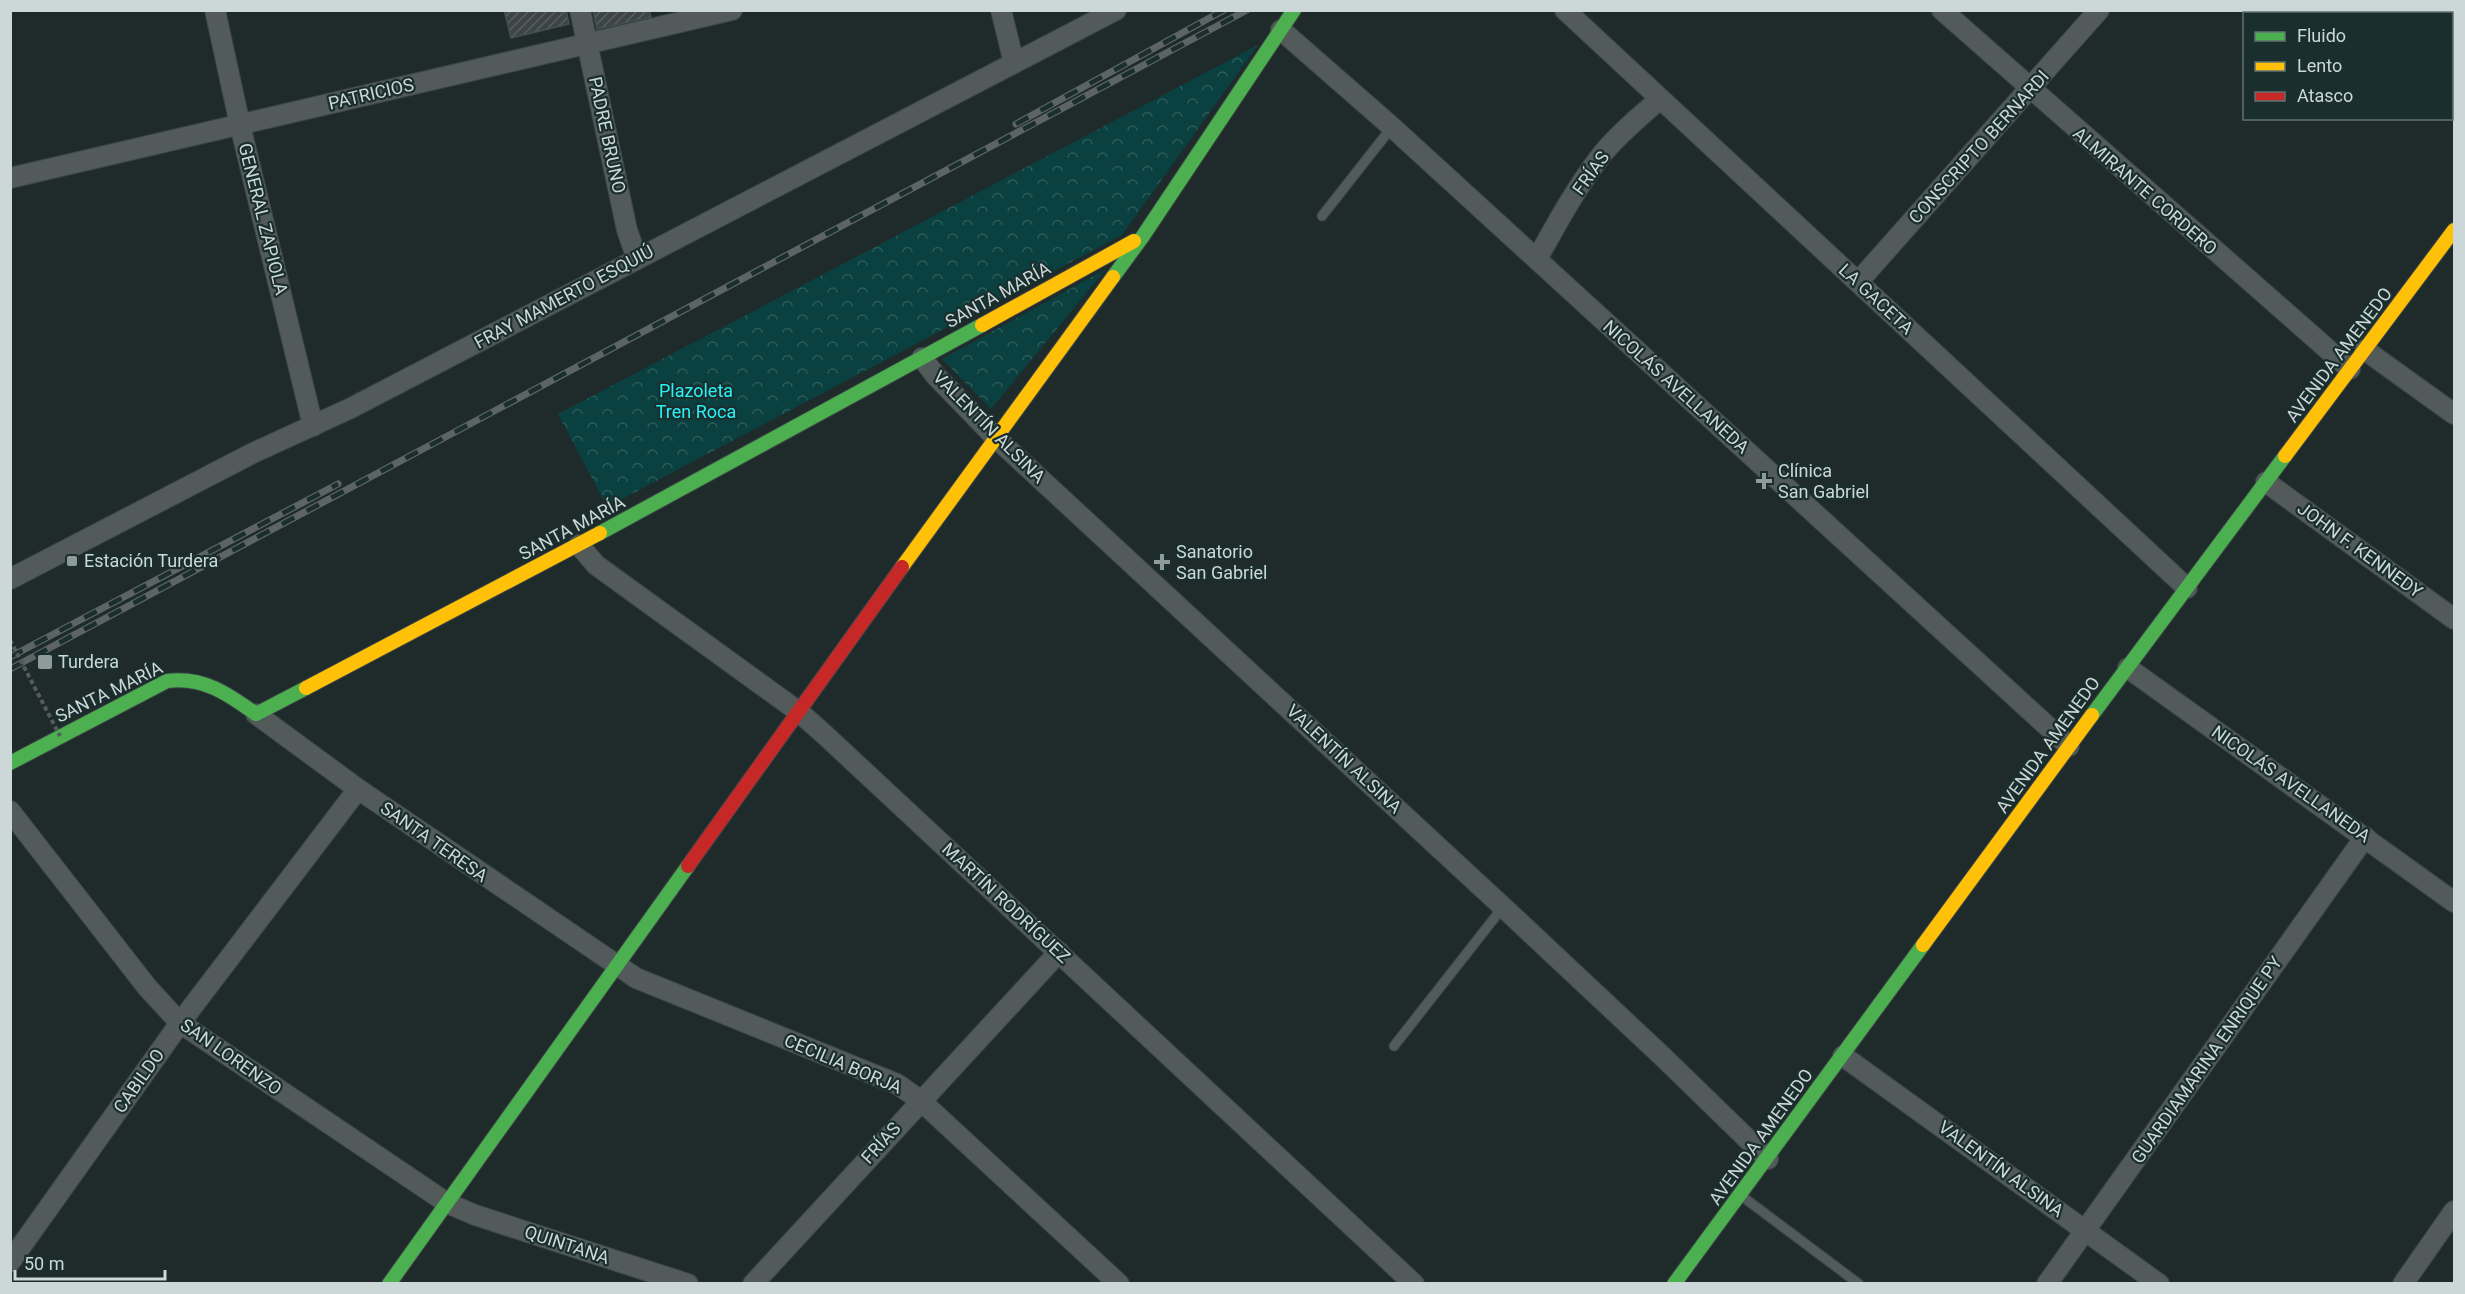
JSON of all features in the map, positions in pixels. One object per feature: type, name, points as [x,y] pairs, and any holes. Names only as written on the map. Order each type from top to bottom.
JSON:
[{"type":"street","name":"GENERAL ZAPIOLA","points":[[215,10],[240,125],[313,426]]},
{"type":"street","name":"PADRE BRUNO","points":[[580,10],[627,230],[637,259]]},
{"type":"street","name":"PATRICIOS","points":[[10,178],[732,10]]},
{"type":"street","points":[[1001,10],[1014,63]]},
{"type":"street","name":"FRAY MAMERTO ESQUIÚ","points":[[10,579],[253,453],[313,426],[1116,10]]},
{"type":"street","points":[[389,1284],[995,437],[1143,236],[1294,10]]},
{"type":"street","name":"LA GACETA","points":[[1565,10],[2187,588]]},
{"type":"street","name":"ALMIRANTE CORDERO","points":[[1942,10],[2029,90],[2350,369]]},
{"type":"street","name":"CONSCRIPTO BERNARDI","points":[[1858,282],[2099,10]]},
{"type":"street","name":"NICOLÁS AVELLANEDA","points":[[1281,30],[1392,127],[2069,746]]},
{"type":"street","name":"FRÍAS","points":[[1537,259],[1575,193],[1604,153],[1631,124],[1660,99]]},
{"type":"street","name":"AVENIDA AMENEDO","points":[[1674,1284],[2069,746],[2454,230]]},
{"type":"street","name":"SANTA MARÍA","points":[[10,763],[167,681],[180,678],[208,684],[227,693],[256,714],[579,545],[1143,236]]},
{"type":"street","points":[[2365,350],[2454,414]]},
{"type":"street","name":"VALENTÍN ALSINA","points":[[922,358],[936,376],[995,437],[1503,907],[1768,1159]]},
{"type":"street","name":"JOHN F. KENNEDY","points":[[2266,482],[2454,619]]},
{"type":"street","name":"MARTÍN RODRÍGUEZ","points":[[579,545],[596,565],[799,712],[1414,1284]]},
{"type":"street","name":"NICOLÁS AVELLANEDA","points":[[2128,668],[2454,902]]},
{"type":"street","name":"SANTA TERESA","points":[[256,714],[358,789],[615,966]]},
{"type":"street","name":"CABILDO","points":[[10,1262],[180,1023],[358,789]]},
{"type":"street","name":"SAN LORENZO","points":[[10,811],[147,987],[180,1023],[447,1203]]},
{"type":"street","name":"GUARDIAMARINA ENRIQUE PY","points":[[2047,1284],[2365,837]]},
{"type":"street","name":"FRÍAS","points":[[753,1284],[920,1100],[1059,952]]},
{"type":"street","name":"CECILIA BORJA","points":[[615,966],[636,978],[897,1084],[920,1100],[1119,1284]]},
{"type":"street","name":"VALENTÍN ALSINA","points":[[1843,1056],[2159,1284]]},
{"type":"street","name":"QUINTANA","points":[[447,1203],[475,1215],[688,1284]]},
{"type":"street","points":[[2403,1284],[2454,1211]]},
{"type":"lane","points":[[1322,216],[1392,127]]},
{"type":"lane","points":[[1394,1046],[1503,907]]},
{"type":"lane","points":[[1741,1195],[1859,1284]]},
{"type":"path","points":[[10,640],[60,736]]},
{"type":"green space","name":"Plazoleta Tren Roca","points":[[1258,45],[1122,235],[607,507],[558,414]]},
{"type":"green space","points":[[1106,269],[991,409],[942,359]]},
{"type":"building","points":[[504,10],[566,10],[569,24],[511,38]]},
{"type":"building","points":[[593,10],[649,10],[651,17],[597,29]]},
{"type":"railway","points":[[1016,124],[1224,10]]},
{"type":"railway","points":[[10,669],[1247,10]]},
{"type":"railway","points":[[10,657],[338,484]]},
{"type":"traffic: fast","points":[[1113,277],[1143,236],[1294,10]]},
{"type":"traffic: fast","points":[[600,533],[982,325]]},
{"type":"traffic: fast","points":[[2092,715],[2285,456]]},
{"type":"traffic: fast","points":[[10,763],[167,681],[180,680],[204,684],[225,693],[256,714],[306,688]]},
{"type":"traffic: fast","points":[[389,1284],[688,866]]},
{"type":"traffic: fast","points":[[1674,1284],[1923,945]]},
{"type":"traffic: slow","points":[[2285,456],[2454,230]]},
{"type":"traffic: slow","points":[[982,325],[1134,241]]},
{"type":"traffic: slow","points":[[902,567],[1113,277]]},
{"type":"traffic: slow","points":[[306,688],[600,533]]},
{"type":"traffic: slow","points":[[1923,945],[2092,715]]},
{"type":"traffic: jam","points":[[688,866],[902,567]]},
{"type":"place","name":"Clínica San Gabriel","points":[[1764,481]]},
{"type":"place","name":"Estación Turdera","points":[[72,561]]},
{"type":"place","name":"Sanatorio San Gabriel","points":[[1162,562]]},
{"type":"place","name":"Turdera","points":[[45,662]]}]
